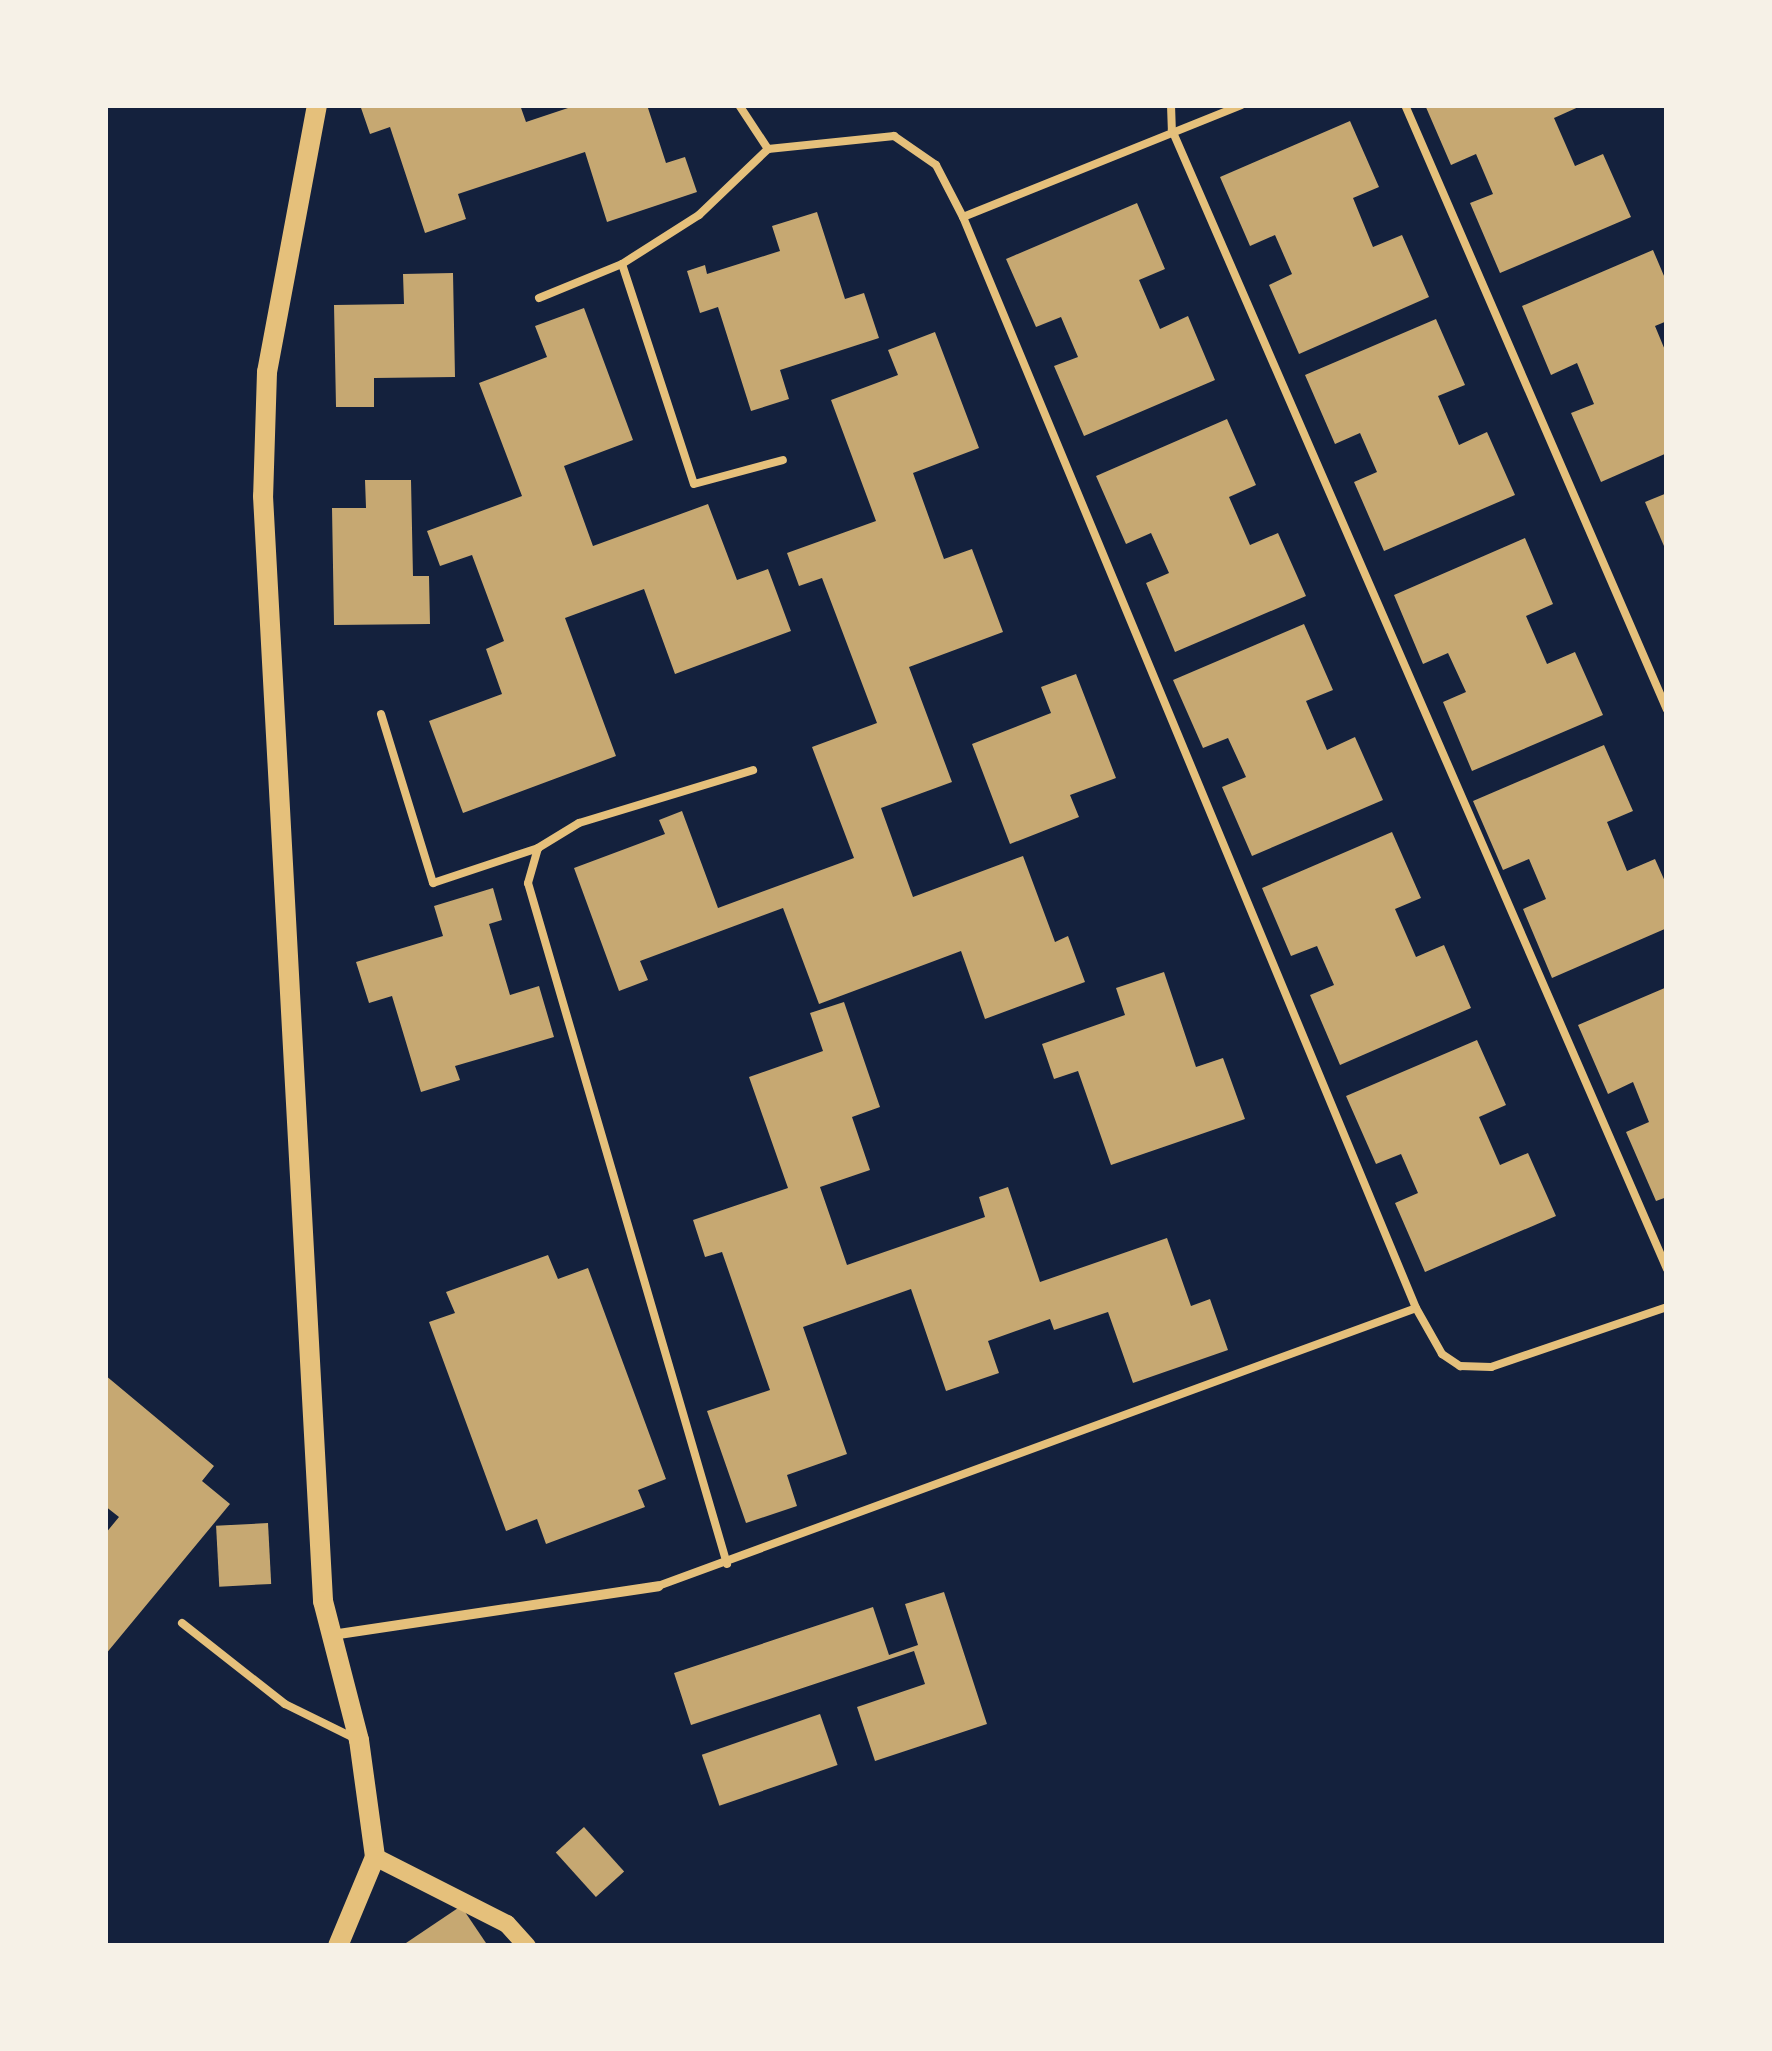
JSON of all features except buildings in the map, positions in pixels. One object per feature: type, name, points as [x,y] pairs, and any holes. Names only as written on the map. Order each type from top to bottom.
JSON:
[{"type":"main road","points":[[316,105],[267,372],[264,496],[323,1601],[359,1740],[376,1857],[338,1946]]},
{"type":"street","points":[[332,1635],[658,1586]]},
{"type":"street","points":[[376,1857],[507,1924],[526,1946]]},
{"type":"lane","points":[[739,105],[768,150]]},
{"type":"lane","points":[[1171,105],[1172,130],[1667,1270]]},
{"type":"lane","points":[[963,217],[1241,105]]},
{"type":"lane","points":[[1405,105],[1667,710]]},
{"type":"lane","points":[[539,298],[622,264],[699,215],[768,150],[894,136],[936,166],[963,217],[1416,1308],[1442,1354],[1460,1366],[1491,1366],[1667,1307]]},
{"type":"lane","points":[[622,264],[694,484],[783,460]]},
{"type":"lane","points":[[381,714],[434,883],[538,848],[579,823],[753,770]]},
{"type":"lane","points":[[538,848],[528,883],[727,1564]]},
{"type":"lane","points":[[658,1586],[727,1564],[1416,1308]]},
{"type":"lane","points":[[182,1623],[285,1704],[359,1740]]}]
